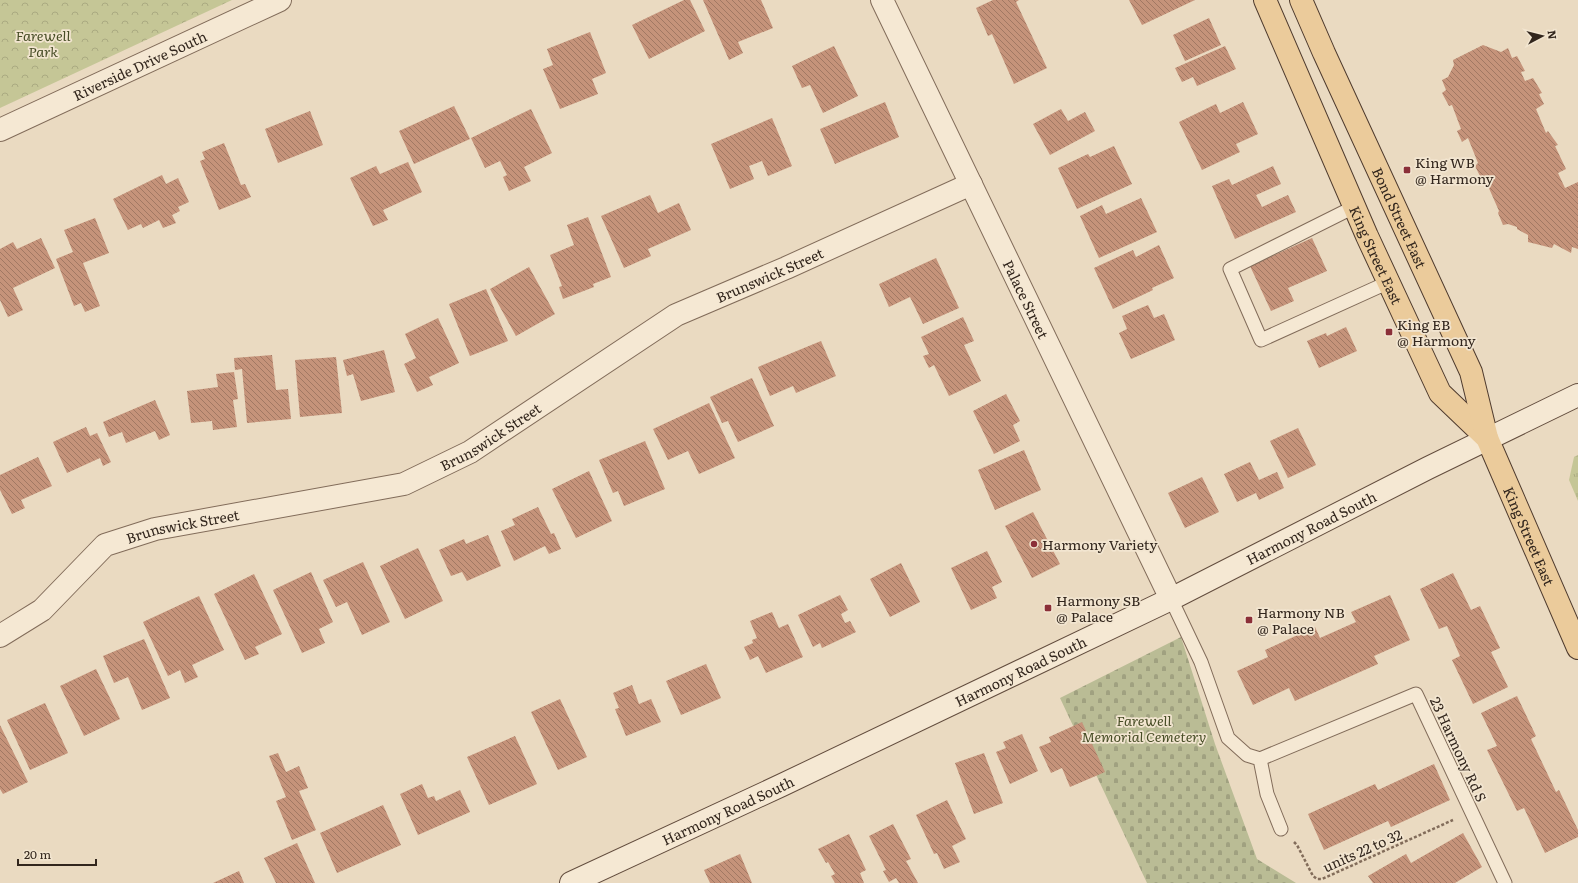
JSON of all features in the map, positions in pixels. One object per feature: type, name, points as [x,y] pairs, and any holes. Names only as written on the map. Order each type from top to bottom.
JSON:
[{"type":"main road","name":"King Street East","points":[[1265,0],[1354,207],[1440,393],[1487,438],[1576,639]]},
{"type":"main road","name":"Bond Street East","points":[[1301,0],[1471,372],[1487,438]]},
{"type":"street","name":"Riverside Drive South","points":[[0,130],[280,0]]},
{"type":"street","name":"Palace Street","points":[[882,0],[1170,599]]},
{"type":"street","name":"Brunswick Street","points":[[0,636],[42,610],[105,545],[154,529],[404,484],[470,452],[676,315],[786,268],[970,184]]},
{"type":"street","name":"Harmony Road South","points":[[571,883],[827,764],[1170,599],[1487,438],[1578,395]]},
{"type":"lane","points":[[1354,207],[1230,270],[1261,340],[1389,282]]},
{"type":"lane","points":[[1170,599],[1201,662],[1228,738],[1247,755],[1260,760],[1267,794],[1281,829]]},
{"type":"lane","name":"23 Harmony Rd S","points":[[1260,760],[1416,694],[1505,883]]},
{"type":"path","name":"units 22 to 32","points":[[1281,829],[1297,845],[1313,876],[1317,879],[1322,879],[1471,812]]},
{"type":"green space","name":"Farewell Park","points":[[0,0],[232,0],[0,108]]},
{"type":"green space","points":[[1578,455],[1578,501],[1569,480],[1574,457]]},
{"type":"green space","name":"Farewell Memorial Cemetery","points":[[1181,637],[1215,744],[1257,859],[1296,883],[1147,883],[1060,698]]},
{"type":"building","points":[[684,0],[690,0],[705,31],[649,59],[632,25]]},
{"type":"building","points":[[703,0],[761,0],[773,28],[738,42],[743,53],[729,60]]},
{"type":"building","points":[[993,0],[1019,0],[1016,2],[1047,68],[1014,84],[992,34],[988,36],[976,8]]},
{"type":"building","points":[[1129,0],[1195,0],[1142,25]]},
{"type":"building","points":[[1209,18],[1221,45],[1185,61],[1173,35]]},
{"type":"building","points":[[590,32],[606,73],[592,79],[598,94],[560,109],[543,69],[553,65],[547,49]]},
{"type":"building","points":[[1483,45],[1501,52],[1508,48],[1512,58],[1517,56],[1525,71],[1521,72],[1525,81],[1533,78],[1542,93],[1539,94],[1544,104],[1536,109],[1546,133],[1548,131],[1558,145],[1555,146],[1566,169],[1558,173],[1565,188],[1578,182],[1578,249],[1572,247],[1571,253],[1554,244],[1552,248],[1528,242],[1528,235],[1517,229],[1517,227],[1508,224],[1503,225],[1498,213],[1499,211],[1484,177],[1481,178],[1475,166],[1478,163],[1468,138],[1462,142],[1457,131],[1461,129],[1452,105],[1449,106],[1442,93],[1446,90],[1442,80],[1448,77],[1454,65],[1453,60]]},
{"type":"building","points":[[834,46],[858,96],[823,113],[810,85],[802,88],[792,66]]},
{"type":"building","points":[[1225,46],[1236,69],[1197,86],[1193,77],[1182,82],[1175,68]]},
{"type":"building","points":[[885,102],[899,137],[835,164],[820,129]]},
{"type":"building","points":[[1243,102],[1258,134],[1236,144],[1240,152],[1202,170],[1179,122],[1216,104],[1220,113]]},
{"type":"building","points":[[454,106],[470,139],[414,164],[399,131]]},
{"type":"building","points":[[531,109],[552,153],[524,167],[531,181],[509,191],[503,177],[507,175],[500,161],[485,168],[471,138]]},
{"type":"building","points":[[1061,109],[1068,121],[1085,112],[1095,131],[1050,155],[1033,124]]},
{"type":"building","points":[[310,111],[323,145],[278,163],[265,129]]},
{"type":"building","points":[[772,118],[792,166],[768,176],[762,161],[749,166],[754,179],[730,189],[711,144]]},
{"type":"building","points":[[224,143],[241,185],[245,184],[251,197],[219,210],[200,161],[205,159],[202,152]]},
{"type":"building","points":[[1114,146],[1132,184],[1077,209],[1058,168],[1088,154],[1090,157]]},
{"type":"building","points":[[408,162],[422,192],[383,210],[388,220],[373,226],[350,178],[376,166],[380,174]]},
{"type":"building","points":[[1273,166],[1281,184],[1256,195],[1262,207],[1288,195],[1296,212],[1235,239],[1212,186],[1229,179],[1232,185]]},
{"type":"building","points":[[162,175],[166,184],[178,178],[189,202],[178,207],[180,211],[172,215],[176,223],[163,228],[159,220],[143,228],[141,224],[128,230],[113,199]]},
{"type":"building","points":[[650,195],[658,213],[679,203],[691,230],[648,249],[651,256],[624,268],[601,216]]},
{"type":"building","points":[[1141,198],[1157,232],[1099,258],[1080,216],[1102,205],[1106,214]]},
{"type":"building","points":[[588,217],[611,277],[593,284],[594,287],[563,299],[559,287],[562,286],[550,255],[574,245],[567,225]]},
{"type":"building","points":[[95,218],[109,253],[83,263],[100,306],[85,312],[81,303],[74,306],[56,259],[73,252],[64,230]]},
{"type":"building","points":[[41,238],[55,268],[13,288],[23,310],[8,317],[0,300],[0,249],[13,242],[17,249]]},
{"type":"building","points":[[1312,238],[1327,271],[1288,288],[1294,301],[1271,311],[1250,266]]},
{"type":"building","points":[[1159,245],[1174,278],[1113,309],[1094,268],[1133,250],[1136,257]]},
{"type":"building","points":[[936,258],[959,308],[923,324],[910,297],[889,307],[879,284]]},
{"type":"building","points":[[529,267],[555,314],[516,336],[490,289]]},
{"type":"building","points":[[486,289],[508,341],[470,356],[449,304]]},
{"type":"building","points":[[1148,305],[1154,318],[1164,314],[1175,340],[1131,359],[1119,333],[1127,329],[1122,316]]},
{"type":"building","points":[[963,317],[974,341],[964,345],[981,381],[949,396],[934,365],[929,368],[923,356],[929,354],[921,337]]},
{"type":"building","points":[[438,318],[459,363],[429,377],[433,385],[417,392],[404,364],[416,358],[405,334]]},
{"type":"building","points":[[1346,327],[1357,351],[1319,368],[1307,341],[1326,333],[1327,336]]},
{"type":"building","points":[[821,341],[836,376],[796,393],[793,386],[770,396],[758,367]]},
{"type":"building","points":[[384,350],[395,392],[361,401],[353,374],[347,376],[343,360]]},
{"type":"building","points":[[272,355],[276,390],[288,389],[291,419],[247,423],[242,369],[235,370],[234,358]]},
{"type":"building","points":[[336,357],[342,413],[300,417],[295,360]]},
{"type":"building","points":[[234,372],[238,399],[233,400],[237,427],[213,430],[212,421],[191,423],[187,391],[218,387],[216,374]]},
{"type":"building","points":[[752,378],[774,426],[738,442],[728,421],[722,423],[710,397]]},
{"type":"building","points":[[1006,394],[1020,421],[1013,425],[1020,441],[994,454],[973,411]]},
{"type":"building","points":[[155,400],[170,435],[159,440],[155,431],[126,443],[122,432],[109,437],[103,422]]},
{"type":"building","points":[[709,403],[735,458],[699,474],[688,451],[668,460],[653,429]]},
{"type":"building","points":[[86,427],[90,436],[97,433],[111,462],[103,466],[100,458],[67,473],[53,442]]},
{"type":"building","points":[[1298,428],[1316,465],[1288,478],[1270,441]]},
{"type":"building","points":[[645,441],[665,489],[624,506],[618,491],[613,493],[599,460]]},
{"type":"building","points":[[1024,450],[1041,490],[995,510],[978,470]]},
{"type":"building","points":[[38,457],[52,486],[21,500],[25,508],[12,514],[0,490],[0,475]]},
{"type":"building","points":[[1250,462],[1259,480],[1277,472],[1284,488],[1259,500],[1256,493],[1237,502],[1224,474]]},
{"type":"building","points":[[589,471],[612,521],[576,538],[552,489]]},
{"type":"building","points":[[1202,477],[1219,512],[1185,528],[1168,493]]},
{"type":"building","points":[[538,507],[551,534],[554,533],[561,549],[549,554],[545,546],[514,561],[501,531],[515,525],[512,519]]},
{"type":"building","points":[[1033,512],[1060,564],[1032,578],[1005,526]]},
{"type":"building","points":[[488,535],[501,566],[467,581],[462,572],[451,576],[439,550],[464,539],[466,544]]},
{"type":"building","points":[[418,548],[443,601],[405,619],[380,566]]},
{"type":"building","points":[[987,551],[1002,582],[992,587],[997,598],[971,610],[951,568]]},
{"type":"building","points":[[363,562],[390,622],[362,635],[347,602],[336,607],[323,580]]},
{"type":"building","points":[[901,563],[920,602],[890,617],[870,579]]},
{"type":"building","points":[[311,572],[333,622],[319,629],[325,643],[302,653],[273,590]]},
{"type":"building","points":[[1453,573],[1471,610],[1480,606],[1500,648],[1491,652],[1508,687],[1473,704],[1452,660],[1460,656],[1447,626],[1439,629],[1420,589]]},
{"type":"building","points":[[254,574],[282,634],[255,647],[259,654],[245,660],[214,594]]},
{"type":"building","points":[[840,595],[848,610],[841,614],[845,623],[850,621],[856,632],[822,648],[820,643],[813,647],[798,615]]},
{"type":"building","points":[[1390,595],[1410,640],[1374,656],[1378,664],[1295,701],[1289,688],[1253,705],[1237,671],[1268,657],[1265,650],[1315,627],[1320,638],[1356,622],[1351,612]]},
{"type":"building","points":[[199,596],[224,650],[192,665],[198,677],[185,683],[180,670],[168,676],[143,622]]},
{"type":"building","points":[[772,612],[779,628],[788,624],[803,657],[766,673],[758,656],[750,660],[744,647],[753,643],[752,640],[757,638],[750,621]]},
{"type":"building","points":[[144,639],[170,698],[142,710],[128,677],[114,683],[103,656]]},
{"type":"building","points":[[706,664],[721,698],[681,715],[666,681]]},
{"type":"building","points":[[96,669],[120,719],[84,736],[60,686]]},
{"type":"building","points":[[632,685],[639,704],[651,699],[661,722],[626,736],[615,709],[619,708],[613,693]]},
{"type":"building","points":[[1517,696],[1536,736],[1531,739],[1556,792],[1559,790],[1578,830],[1578,837],[1545,853],[1524,808],[1517,811],[1487,750],[1497,746],[1481,713]]},
{"type":"building","points":[[560,699],[587,757],[558,770],[531,712]]},
{"type":"building","points":[[45,703],[68,753],[30,770],[7,720]]},
{"type":"building","points":[[1082,722],[1105,772],[1070,787],[1062,768],[1051,773],[1039,747],[1051,742],[1049,737]]},
{"type":"building","points":[[0,725],[28,782],[3,794],[0,789]]},
{"type":"building","points":[[1022,734],[1038,771],[1010,784],[996,752],[1006,748],[1003,742]]},
{"type":"building","points":[[515,736],[537,784],[489,805],[467,757]]},
{"type":"building","points":[[278,753],[286,772],[299,766],[308,788],[299,791],[316,830],[292,840],[276,801],[286,797],[269,756]]},
{"type":"building","points":[[984,753],[1003,803],[974,814],[955,763]]},
{"type":"building","points":[[1434,764],[1450,800],[1391,827],[1388,821],[1324,850],[1308,814],[1375,784],[1378,790]]},
{"type":"building","points":[[422,784],[428,798],[434,796],[436,801],[460,790],[470,812],[418,835],[400,794]]},
{"type":"building","points":[[947,800],[966,839],[952,846],[960,862],[944,869],[937,853],[934,854],[916,815]]},
{"type":"building","points":[[383,805],[401,845],[337,873],[320,833]]},
{"type":"building","points":[[893,824],[911,859],[906,861],[918,883],[899,883],[896,878],[889,882],[883,871],[886,870],[869,836]]},
{"type":"building","points":[[1463,833],[1482,867],[1455,883],[1373,883],[1368,876],[1406,854],[1411,863]]},
{"type":"building","points":[[849,834],[866,870],[860,873],[864,883],[835,883],[831,876],[835,874],[828,862],[826,863],[818,849]]},
{"type":"building","points":[[297,843],[315,883],[276,883],[264,858]]},
{"type":"building","points":[[740,854],[752,883],[710,883],[704,870]]},
{"type":"building","points":[[239,871],[244,883],[213,883]]},
{"type":"place","name":"King WB @ Harmony","points":[[1407,170]]},
{"type":"place","name":"King EB @ Harmony","points":[[1389,332]]},
{"type":"place","name":"Harmony Variety","points":[[1034,544]]},
{"type":"place","name":"Harmony SB @ Palace","points":[[1048,608]]},
{"type":"place","name":"Harmony NB @ Palace","points":[[1249,620]]}]
